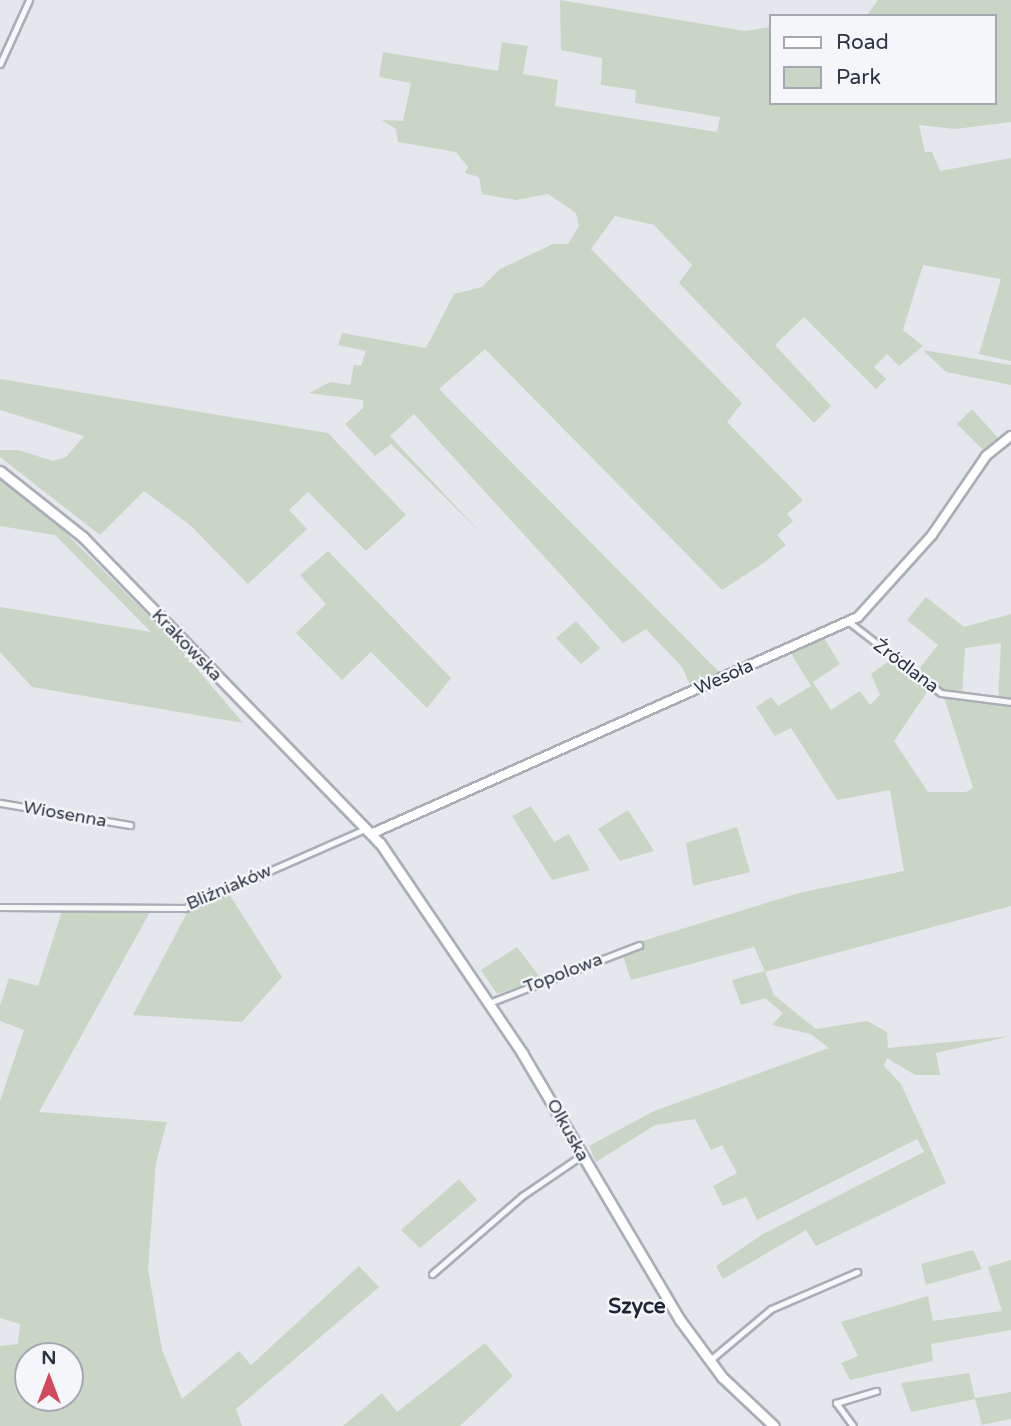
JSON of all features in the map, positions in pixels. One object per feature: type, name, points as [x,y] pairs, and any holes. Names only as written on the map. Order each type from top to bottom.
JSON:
[{"type":"main road","name":"Krakowska","points":[[0,471],[83,537],[369,831]]},
{"type":"main road","name":"Olkuska","points":[[369,831],[489,1003],[709,1361],[774,1426]]},
{"type":"street","points":[[0,64],[29,0]]},
{"type":"street","name":"Wesoła","points":[[369,831],[849,622],[887,588],[986,456],[1011,436]]},
{"type":"street","name":"Źródlana","points":[[849,622],[941,693],[1011,702]]},
{"type":"street","name":"Wiosenna","points":[[0,803],[130,825]]},
{"type":"street","name":"Bliźniaków","points":[[0,907],[185,908],[369,831]]},
{"type":"street","name":"Topolowa","points":[[489,1003],[639,945]]},
{"type":"street","points":[[432,1274],[522,1196],[582,1155]]},
{"type":"street","points":[[709,1361],[771,1308],[857,1272]]},
{"type":"street","points":[[853,1426],[836,1403],[876,1391]]},
{"type":"green space","points":[[560,0],[745,31],[769,27],[769,105],[997,105],[997,14],[868,14],[878,0],[1011,0],[1011,122],[955,129],[919,125],[925,152],[932,152],[940,171],[1011,158],[1011,361],[979,354],[1001,279],[923,265],[903,330],[923,346],[899,366],[887,354],[874,367],[886,379],[876,389],[804,317],[775,345],[831,406],[814,423],[679,283],[692,265],[654,225],[615,216],[591,249],[742,403],[727,422],[803,500],[787,514],[793,521],[777,535],[786,545],[765,562],[722,590],[485,349],[439,389],[721,674],[691,687],[682,667],[646,629],[623,643],[414,414],[390,436],[481,533],[391,444],[375,456],[345,424],[363,408],[363,400],[309,393],[330,382],[350,385],[354,365],[361,366],[366,351],[338,345],[342,333],[426,348],[454,294],[482,287],[500,269],[553,244],[568,244],[579,226],[576,213],[548,194],[516,200],[482,194],[479,177],[465,173],[468,167],[456,152],[398,142],[396,129],[382,120],[403,121],[411,83],[379,77],[383,52],[498,71],[502,42],[528,46],[523,74],[558,80],[555,106],[717,132],[720,117],[635,103],[636,90],[601,85],[602,58],[561,50]]},
{"type":"green space","points":[[923,350],[1011,365],[1011,385],[946,372]]},
{"type":"green space","points":[[0,379],[328,433],[406,515],[366,551],[308,492],[289,510],[307,529],[248,584],[190,525],[144,491],[100,535],[0,457],[0,450],[18,450],[53,461],[66,457],[84,436],[0,410]]},
{"type":"green space","points":[[972,409],[998,438],[984,451],[957,424]]},
{"type":"green space","points":[[0,479],[62,529],[169,636],[243,723],[32,687],[0,652],[0,607],[151,632],[55,535],[0,526]]},
{"type":"green space","points":[[328,551],[451,678],[427,708],[371,652],[342,680],[296,633],[326,604],[300,575]]},
{"type":"green space","points":[[926,597],[964,627],[1011,614],[1011,906],[765,972],[774,995],[816,1029],[867,1021],[887,1032],[888,1048],[1011,1036],[936,1053],[940,1075],[915,1075],[887,1058],[884,1066],[901,1084],[946,1183],[816,1246],[806,1230],[723,1279],[716,1266],[763,1234],[924,1152],[917,1139],[757,1220],[746,1197],[723,1206],[713,1186],[737,1173],[722,1145],[711,1150],[695,1119],[655,1125],[596,1162],[589,1146],[654,1111],[829,1048],[811,1034],[772,1025],[783,1013],[765,998],[741,1005],[732,980],[765,971],[754,947],[631,980],[622,953],[626,946],[799,893],[904,871],[890,790],[837,800],[791,728],[775,736],[756,707],[771,697],[778,706],[811,686],[790,652],[824,638],[840,664],[813,682],[831,710],[860,691],[870,705],[880,695],[871,674],[892,659],[914,675],[938,645],[907,620]],"holes":[[[1001,643],[998,702],[962,698],[965,648]],[[929,689],[944,697],[973,788],[966,792],[928,792],[894,741]]]},
{"type":"green space","points":[[576,621],[600,648],[581,664],[556,638]]},
{"type":"green space","points":[[531,806],[554,842],[569,834],[590,870],[552,880],[512,816]]},
{"type":"green space","points":[[628,810],[654,851],[620,861],[598,829]]},
{"type":"green space","points":[[737,827],[750,872],[693,886],[686,843]]},
{"type":"green space","points":[[229,894],[282,977],[242,1022],[133,1015],[187,913]]},
{"type":"green space","points":[[62,911],[150,912],[39,1112],[167,1122],[156,1162],[148,1269],[162,1350],[182,1399],[239,1351],[251,1365],[359,1266],[379,1287],[236,1409],[242,1426],[0,1426],[0,1346],[14,1344],[14,1412],[84,1412],[84,1342],[18,1342],[20,1324],[0,1318],[0,1101],[24,1030],[0,1021],[0,1006],[9,978],[38,986]]},
{"type":"green space","points":[[517,947],[542,980],[497,994],[481,970]]},
{"type":"green space","points":[[459,1179],[477,1200],[420,1248],[401,1230]]},
{"type":"green space","points":[[973,1250],[982,1269],[926,1285],[921,1264]]},
{"type":"green space","points":[[1011,1260],[1011,1330],[931,1344],[933,1361],[850,1380],[841,1363],[858,1356],[841,1322],[928,1296],[933,1321],[1002,1311],[988,1267]]},
{"type":"green space","points":[[485,1343],[513,1376],[460,1426],[343,1426],[382,1393],[397,1412]]},
{"type":"green space","points":[[969,1373],[975,1398],[1011,1392],[1011,1419],[982,1425],[975,1399],[911,1412],[901,1383]]},
{"type":"district","name":"Szyce","points":[[637,1307]]}]
